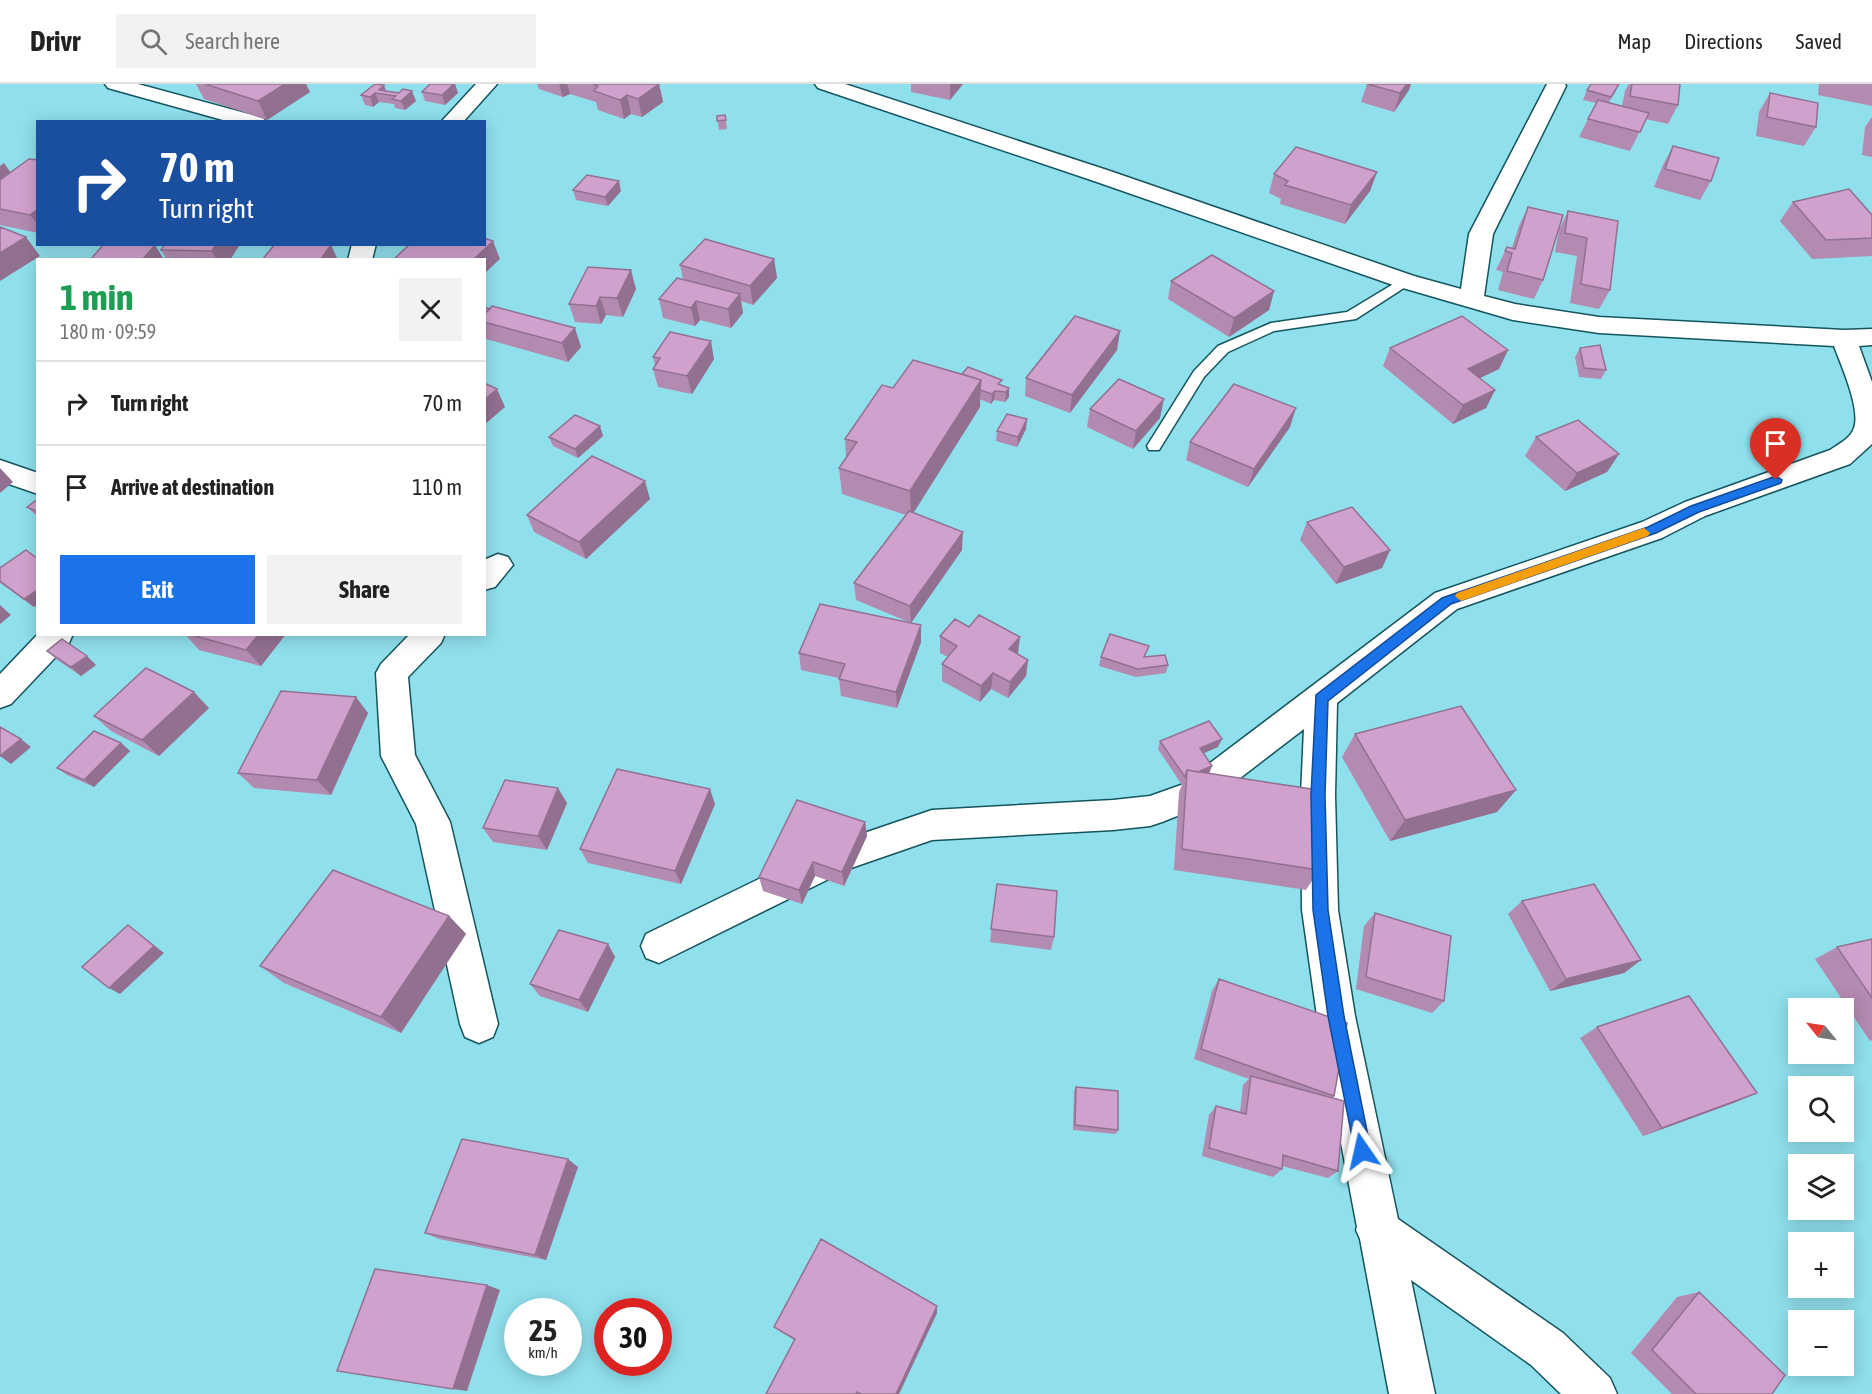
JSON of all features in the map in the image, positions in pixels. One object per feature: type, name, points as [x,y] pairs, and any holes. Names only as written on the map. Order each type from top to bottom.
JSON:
[{"type":"street","points":[[115,84],[249,120]]},
{"type":"street","points":[[453,120],[487,84]]},
{"type":"street","points":[[658,946],[841,856],[932,825],[1150,811],[1193,795],[1446,601],[1652,530],[1695,509],[1840,457],[1854,447],[1867,432],[1870,414],[1858,337],[1599,325],[1513,312],[1406,281],[1102,176],[825,84]]},
{"type":"street","points":[[1471,301],[1481,234],[1556,86]]},
{"type":"street","points":[[0,470],[36,483]]},
{"type":"street","points":[[0,695],[56,636]]},
{"type":"street","points":[[428,636],[392,673],[398,756],[434,822],[479,1024]]},
{"type":"street","points":[[1321,699],[1318,795],[1320,910],[1336,1016],[1377,1230],[1412,1394]]},
{"type":"street","points":[[1377,1230],[1547,1349],[1594,1394]]},
{"type":"lane","points":[[1154,446],[1199,374],[1223,349],[1271,327],[1351,316],[1406,281]]},
{"type":"building","points":[[205,84],[285,84],[258,101]]},
{"type":"building","points":[[375,84],[384,85],[379,90],[399,93],[403,89],[412,91],[401,101],[392,99],[396,96],[375,93],[370,97],[361,95]]},
{"type":"building","points":[[430,84],[454,84],[442,95],[422,92]]},
{"type":"building","points":[[593,84],[659,84],[638,99],[627,95],[620,100],[594,91],[598,86]]},
{"type":"building","points":[[1367,84],[1407,84],[1400,93]]},
{"type":"building","points":[[1591,84],[1619,84],[1611,97],[1587,90]]},
{"type":"building","points":[[1632,84],[1680,84],[1678,105],[1630,96]]},
{"type":"building","points":[[1770,93],[1818,103],[1816,127],[1767,117]]},
{"type":"building","points":[[1598,100],[1649,113],[1640,132],[1588,119]]},
{"type":"building","points":[[725,115],[726,120],[717,121],[717,116]]},
{"type":"building","points":[[1673,146],[1719,158],[1711,181],[1665,169]]},
{"type":"building","points":[[1296,147],[1377,172],[1351,205],[1285,185],[1288,181],[1274,174]]},
{"type":"building","points":[[29,159],[36,160],[36,210],[30,215],[0,209],[0,180]]},
{"type":"building","points":[[587,175],[619,181],[605,197],[573,190]]},
{"type":"building","points":[[1849,189],[1872,215],[1872,238],[1826,240],[1793,202]]},
{"type":"building","points":[[1528,207],[1563,215],[1543,280],[1507,271],[1512,253],[1505,251],[1507,247],[1515,249]]},
{"type":"building","points":[[1568,211],[1618,221],[1610,290],[1581,284],[1587,238],[1565,233]]},
{"type":"building","points":[[0,227],[26,237],[0,253]]},
{"type":"building","points":[[486,239],[493,241],[475,258],[395,258],[408,246],[486,246]]},
{"type":"building","points":[[705,239],[774,259],[750,286],[680,265]]},
{"type":"building","points":[[102,246],[154,246],[144,258],[92,258]]},
{"type":"building","points":[[164,246],[215,246],[212,251],[161,250]]},
{"type":"building","points":[[273,246],[330,246],[321,258],[264,258]]},
{"type":"building","points":[[1212,255],[1274,291],[1234,318],[1171,281]]},
{"type":"building","points":[[588,267],[631,270],[617,298],[600,297],[596,306],[569,304]]},
{"type":"building","points":[[677,278],[740,294],[728,309],[696,301],[691,308],[659,299]]},
{"type":"building","points":[[492,306],[575,328],[562,343],[486,323],[486,312]]},
{"type":"building","points":[[1075,316],[1120,331],[1072,395],[1026,378]]},
{"type":"building","points":[[1462,316],[1508,350],[1468,369],[1495,390],[1463,405],[1390,348]]},
{"type":"building","points":[[670,332],[711,341],[687,376],[653,369],[660,358],[653,357]]},
{"type":"building","points":[[1600,345],[1606,370],[1584,368],[1580,348]]},
{"type":"building","points":[[913,360],[981,380],[910,491],[839,468],[857,442],[845,439],[882,385],[893,388]]},
{"type":"building","points":[[968,367],[1002,380],[998,384],[1009,388],[1006,392],[995,391],[992,394],[980,390],[981,380],[962,374]]},
{"type":"building","points":[[1119,379],[1164,399],[1136,431],[1090,409]]},
{"type":"building","points":[[486,384],[497,389],[486,398]]},
{"type":"building","points":[[1234,384],[1296,408],[1254,469],[1190,442]]},
{"type":"building","points":[[1007,414],[1027,419],[1018,437],[997,431]]},
{"type":"building","points":[[575,415],[600,426],[575,449],[549,437]]},
{"type":"building","points":[[1578,420],[1619,454],[1577,473],[1536,437]]},
{"type":"building","points":[[592,456],[645,481],[579,542],[527,515]]},
{"type":"building","points":[[36,500],[36,511],[27,507]]},
{"type":"building","points":[[1352,507],[1390,550],[1344,567],[1307,522]]},
{"type":"building","points":[[909,511],[963,532],[910,606],[854,583]]},
{"type":"building","points":[[26,550],[36,558],[36,591],[24,599],[0,581],[0,568]]},
{"type":"building","points":[[820,604],[921,625],[896,692],[839,679],[845,664],[799,653]]},
{"type":"building","points":[[979,615],[1020,637],[1009,649],[1028,660],[1010,682],[993,673],[981,686],[942,664],[957,646],[940,636],[955,619],[969,627]]},
{"type":"building","points":[[1110,634],[1149,646],[1144,657],[1165,655],[1168,665],[1138,669],[1101,657]]},
{"type":"building","points":[[195,636],[257,636],[246,650]]},
{"type":"building","points":[[62,639],[87,656],[71,667],[47,651]]},
{"type":"building","points":[[146,668],[194,692],[142,740],[94,716]]},
{"type":"building","points":[[281,691],[356,697],[317,780],[238,773]]},
{"type":"building","points":[[1461,706],[1516,790],[1405,820],[1355,734]]},
{"type":"building","points":[[1209,721],[1222,739],[1200,748],[1212,766],[1198,772],[1187,770],[1185,777],[1160,741]]},
{"type":"building","points":[[0,727],[21,739],[0,756]]},
{"type":"building","points":[[94,731],[121,743],[84,780],[57,768]]},
{"type":"building","points":[[617,769],[710,789],[675,871],[580,849]]},
{"type":"building","points":[[1187,770],[1318,790],[1319,870],[1182,849]]},
{"type":"building","points":[[505,780],[558,788],[538,836],[483,828]]},
{"type":"building","points":[[797,800],[865,822],[842,872],[813,862],[799,890],[759,877]]},
{"type":"building","points":[[333,870],[449,916],[381,1017],[260,966]]},
{"type":"building","points":[[997,884],[1057,891],[1054,937],[991,929]]},
{"type":"building","points":[[1594,884],[1641,960],[1566,979],[1522,901]]},
{"type":"building","points":[[1375,913],[1451,936],[1444,1001],[1366,977]]},
{"type":"building","points":[[128,925],[154,946],[109,988],[82,967]]},
{"type":"building","points":[[559,930],[608,944],[579,1000],[530,984]]},
{"type":"building","points":[[1872,939],[1872,998],[1837,947]]},
{"type":"building","points":[[1219,979],[1347,1023],[1334,1096],[1201,1049]]},
{"type":"building","points":[[1689,996],[1757,1093],[1662,1128],[1597,1027]]},
{"type":"building","points":[[1251,1076],[1344,1101],[1338,1171],[1283,1155],[1282,1169],[1209,1148],[1216,1106],[1246,1114]]},
{"type":"building","points":[[1076,1087],[1118,1091],[1118,1130],[1075,1125]]},
{"type":"building","points":[[462,1139],[568,1159],[535,1255],[425,1233]]},
{"type":"building","points":[[821,1239],[937,1306],[896,1394],[857,1392],[856,1394],[766,1394],[795,1339],[774,1327]]},
{"type":"building","points":[[375,1269],[487,1285],[453,1389],[337,1371]]},
{"type":"building","points":[[1699,1292],[1785,1375],[1772,1394],[1696,1394],[1652,1350]]},
{"type":"slow traffic","points":[[1461,596],[1644,533]]},
{"type":"route","points":[[1362,1151],[1336,1016],[1320,910],[1318,795],[1321,699],[1446,601],[1652,530],[1695,509],[1776,480]]}]
